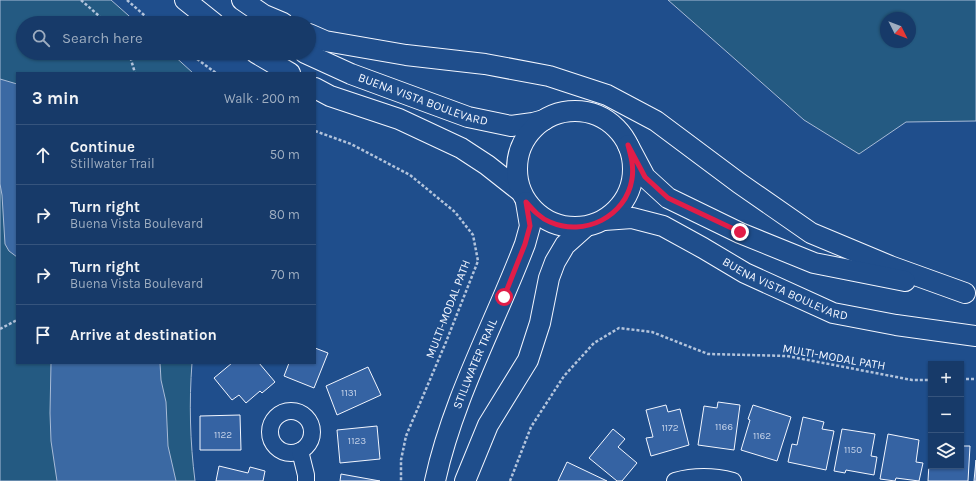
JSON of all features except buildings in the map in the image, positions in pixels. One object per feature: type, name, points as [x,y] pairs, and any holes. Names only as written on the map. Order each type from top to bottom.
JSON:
[{"type":"main road","points":[[185,0],[205,16]]},
{"type":"main road","points":[[228,0],[247,16]]},
{"type":"main road","points":[[242,0],[266,16]]},
{"type":"main road","points":[[316,37],[325,41],[406,55],[485,64],[549,76],[607,95],[656,121],[739,183],[811,233],[890,266],[971,293]]},
{"type":"main road","name":"BUENA VISTA BOULEVARD","points":[[316,58],[351,74],[468,117],[510,126],[533,123],[546,119]]},
{"type":"main road","points":[[268,60],[288,72]]},
{"type":"main road","name":"BUENA VISTA BOULEVARD","points":[[316,89],[330,96],[399,120],[461,148],[487,166],[523,197],[535,212],[549,222],[565,227],[584,228],[604,220],[632,218],[663,226],[745,273],[832,313],[896,325],[976,336]]},
{"type":"main road","name":"BUENA VISTA BOULEVARD","points":[[523,197],[516,173],[518,155],[525,139],[537,125],[552,115],[570,111],[588,112],[604,119],[618,130],[645,177],[668,198],[740,232],[814,263],[971,293]]},
{"type":"main road","name":"BUENA VISTA BOULEVARD","points":[[604,220],[617,209],[627,195],[632,179],[633,162],[628,145]]},
{"type":"main road","name":"STILLWATER TRAIL","points":[[434,481],[457,407],[525,244],[530,226],[523,197]]},
{"type":"main road","points":[[465,481],[488,425],[528,360],[540,323],[549,278],[555,262],[565,246],[584,228]]},
{"type":"street","points":[[300,451],[306,481]]},
{"type":"street","points":[[675,481],[686,478],[708,477],[733,481]]},
{"type":"path","points":[[82,0],[99,16]]},
{"type":"path","points":[[127,0],[145,16]]},
{"type":"path","points":[[131,60],[134,72]]},
{"type":"path","points":[[198,60],[215,72]]},
{"type":"path","name":"MULTI-MODAL PATH","points":[[316,131],[350,144],[410,175],[455,212],[473,235],[478,260],[446,342],[406,436],[402,460],[401,481]]},
{"type":"path","points":[[0,329],[16,321]]},
{"type":"path","name":"MULTI-MODAL PATH","points":[[510,481],[531,427],[564,376],[594,343],[619,328],[652,332],[708,354],[787,356],[912,380],[928,380]]},
{"type":"path","points":[[964,379],[976,379]]},
{"type":"shaded area","points":[[0,0],[111,0],[129,16],[16,16],[16,60],[179,60],[192,72],[16,72],[16,364],[192,364],[190,422],[195,481],[0,481]]},
{"type":"shaded area","points":[[668,0],[976,0],[976,121],[906,122],[859,154],[804,120]]},
{"type":"shaded area","points":[[0,79],[16,84],[16,256],[9,251],[5,244],[0,184]]},
{"type":"shaded area","points":[[51,364],[160,364],[161,380],[166,402],[168,446],[176,481],[57,481],[51,441]]},
{"type":"route","points":[[504,297],[525,244],[530,226],[526,202],[535,212],[549,222],[565,227],[584,228],[604,220],[617,209],[627,195],[632,179],[633,162],[628,145],[645,177],[668,198],[740,232]]}]
